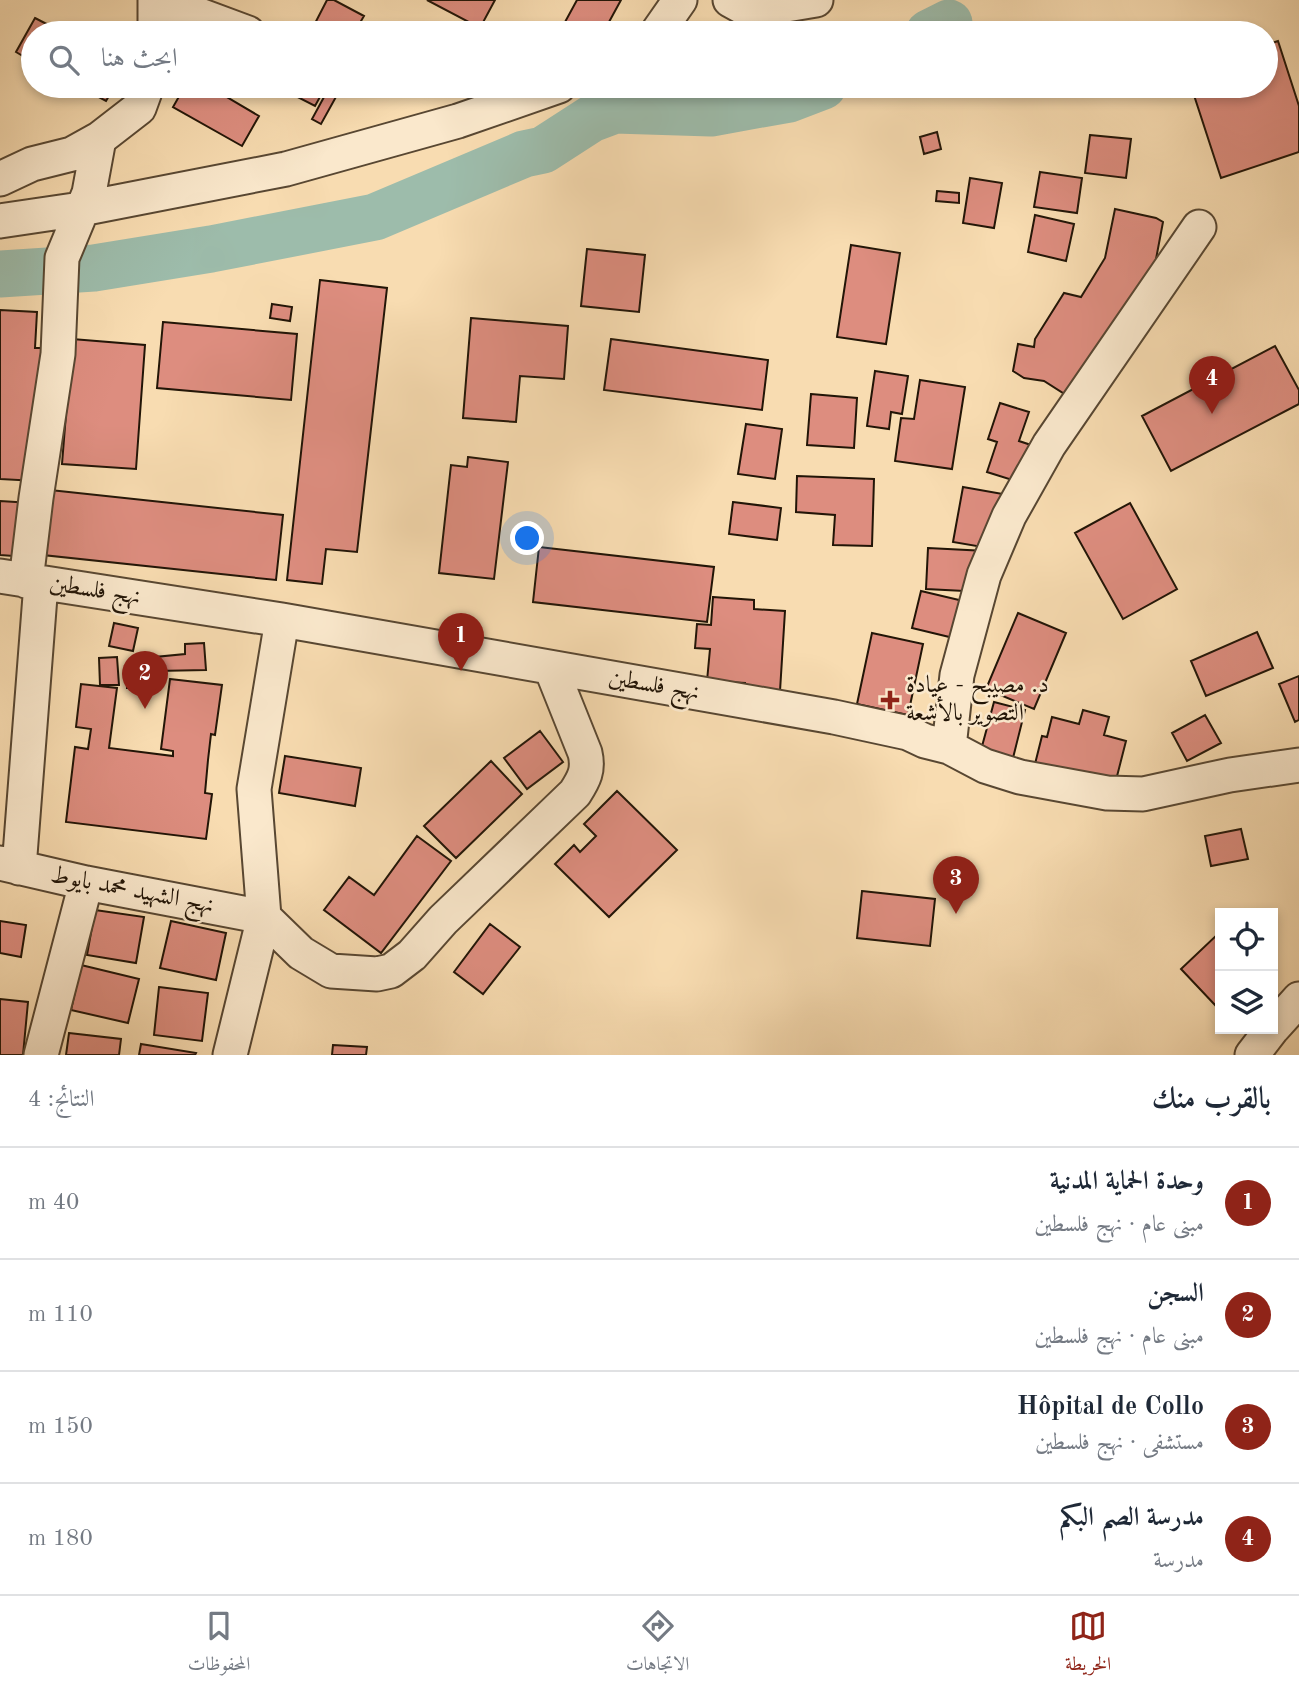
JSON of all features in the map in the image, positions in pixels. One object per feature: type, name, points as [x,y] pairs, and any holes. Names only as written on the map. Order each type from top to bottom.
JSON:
[{"type":"street","points":[[156,21],[157,0],[215,21]]},
{"type":"street","points":[[664,21],[679,0],[698,0]]},
{"type":"street","points":[[730,0],[750,11],[816,0]]},
{"type":"street","points":[[1,177],[32,164],[72,154],[99,139],[139,108],[143,98]]},
{"type":"street","points":[[0,221],[81,209],[286,169],[458,121],[524,98]]},
{"type":"street","points":[[10,865],[22,580],[58,354],[63,266],[81,209],[89,193],[99,139]]},
{"type":"street","points":[[949,747],[957,675],[984,575],[1009,516],[1049,445],[1199,227]]},
{"type":"street","name":"نهج فلسطين","points":[[22,580],[282,620],[860,723],[908,733],[949,747],[985,766],[1020,777],[1107,793],[1143,793],[1178,788],[1230,775],[1299,765]]},
{"type":"street","points":[[230,1055],[264,917],[254,789],[282,620]]},
{"type":"street","points":[[264,917],[301,953],[331,971],[377,974],[391,971],[402,964],[443,920],[575,793],[586,776],[585,753],[551,668]]},
{"type":"street","name":"نهج الشهيد محمد بايوط","points":[[10,865],[86,883],[264,917]]},
{"type":"street","points":[[41,1055],[86,883]]},
{"type":"street","points":[[1278,1022],[1299,999]]},
{"type":"street","points":[[1252,1055],[1268,1034]]},
{"type":"building","points":[[327,0],[334,0],[364,16],[361,21],[316,21]]},
{"type":"building","points":[[427,0],[495,0],[484,21],[467,21]]},
{"type":"building","points":[[577,0],[621,0],[610,21],[566,21]]},
{"type":"building","points":[[1278,41],[1299,106],[1299,152],[1221,178],[1195,98],[1278,98]]},
{"type":"building","points":[[178,98],[228,98],[259,116],[242,146],[173,107]]},
{"type":"building","points":[[299,98],[319,98],[315,106]]},
{"type":"building","points":[[323,98],[335,98],[321,124],[312,119]]},
{"type":"building","points":[[937,132],[941,149],[924,154],[920,137]]},
{"type":"building","points":[[1090,135],[1131,139],[1126,178],[1085,173]]},
{"type":"building","points":[[1040,172],[1082,178],[1077,213],[1034,207]]},
{"type":"building","points":[[970,178],[1002,183],[994,228],[963,223]]},
{"type":"building","points":[[937,191],[959,193],[959,203],[936,201]]},
{"type":"building","points":[[1115,209],[1163,222],[1153,275],[1074,400],[1044,381],[1024,378],[1013,371],[1018,344],[1034,347],[1035,339],[1064,293],[1081,297],[1105,258]]},
{"type":"building","points":[[1035,215],[1074,224],[1066,261],[1028,252]]},
{"type":"building","points":[[851,245],[900,253],[886,344],[837,337]]},
{"type":"building","points":[[587,249],[645,255],[639,312],[581,306]]},
{"type":"building","points":[[320,280],[387,288],[357,552],[326,549],[322,584],[287,580]]},
{"type":"building","points":[[272,304],[292,307],[290,321],[270,318]]},
{"type":"building","points":[[0,310],[37,312],[35,348],[44,348],[36,481],[0,479]]},
{"type":"building","points":[[471,318],[568,326],[564,379],[520,376],[516,422],[463,418]]},
{"type":"building","points":[[163,322],[297,334],[291,400],[157,388]]},
{"type":"building","points":[[72,339],[145,345],[136,469],[62,464]]},
{"type":"building","points":[[611,339],[768,360],[762,410],[604,390]]},
{"type":"building","points":[[1275,346],[1299,390],[1299,404],[1171,471],[1142,416]]},
{"type":"building","points":[[875,371],[908,376],[902,414],[891,412],[889,429],[867,426]]},
{"type":"building","points":[[920,380],[965,387],[952,469],[895,461],[901,418],[914,419]]},
{"type":"building","points":[[811,394],[857,398],[854,448],[807,445]]},
{"type":"building","points":[[1000,403],[1029,412],[1019,441],[1031,445],[1019,482],[987,472],[997,442],[988,439]]},
{"type":"building","points":[[746,424],[782,429],[775,479],[738,474]]},
{"type":"building","points":[[468,457],[508,462],[494,579],[439,573],[451,465],[467,467]]},
{"type":"building","points":[[797,476],[874,479],[872,546],[833,545],[835,515],[796,512]]},
{"type":"building","points":[[963,487],[1014,496],[994,549],[953,542]]},
{"type":"building","points":[[50,490],[283,515],[276,580],[43,555]]},
{"type":"building","points":[[0,501],[31,503],[27,557],[0,555]]},
{"type":"building","points":[[733,502],[781,508],[777,540],[729,534]]},
{"type":"building","points":[[1130,503],[1177,589],[1123,619],[1075,533]]},
{"type":"building","points":[[539,547],[714,567],[707,622],[533,602]]},
{"type":"building","points":[[928,548],[986,551],[984,592],[926,589]]},
{"type":"building","points":[[921,591],[976,604],[966,641],[912,628]]},
{"type":"building","points":[[713,597],[754,600],[754,609],[785,611],[780,691],[745,689],[745,683],[707,681],[710,649],[695,648],[697,624],[711,625]]},
{"type":"building","points":[[1018,613],[1066,633],[1034,709],[986,689]]},
{"type":"building","points":[[114,623],[138,628],[133,651],[109,646]]},
{"type":"building","points":[[1257,632],[1273,668],[1206,696],[1191,661]]},
{"type":"building","points":[[872,633],[923,644],[908,715],[857,704]]},
{"type":"building","points":[[204,643],[206,670],[156,671],[155,657],[185,654],[185,644]]},
{"type":"building","points":[[117,657],[119,685],[100,685],[99,658]]},
{"type":"building","points":[[143,675],[144,688],[127,688],[127,676]]},
{"type":"building","points":[[1299,676],[1299,720],[1295,722],[1279,684]]},
{"type":"building","points":[[170,679],[222,685],[215,735],[211,734],[208,760],[205,793],[212,794],[206,839],[66,822],[75,747],[88,749],[91,729],[76,727],[81,684],[117,688],[109,748],[173,756],[173,751],[161,749]]},
{"type":"building","points":[[994,702],[1025,710],[1013,758],[981,750]]},
{"type":"building","points":[[1083,710],[1109,717],[1104,735],[1126,741],[1114,788],[1035,764],[1042,736],[1047,737],[1052,717],[1079,724]]},
{"type":"building","points":[[1205,715],[1221,743],[1187,761],[1172,733]]},
{"type":"building","points":[[540,731],[563,762],[527,789],[504,758]]},
{"type":"building","points":[[285,756],[361,768],[355,806],[279,793]]},
{"type":"building","points":[[491,761],[522,794],[456,858],[424,826]]},
{"type":"building","points":[[617,791],[677,850],[609,917],[555,864],[574,845],[580,852],[596,836],[584,824]]},
{"type":"building","points":[[1241,829],[1248,859],[1211,866],[1205,836]]},
{"type":"building","points":[[417,836],[451,861],[381,953],[324,910],[349,877],[374,895]]},
{"type":"building","points":[[862,891],[935,899],[930,946],[857,938]]},
{"type":"building","points":[[95,910],[144,917],[136,963],[87,955]]},
{"type":"building","points":[[0,921],[26,925],[21,957],[0,953]]},
{"type":"building","points":[[171,921],[226,933],[216,980],[160,968]]},
{"type":"building","points":[[490,924],[520,947],[483,994],[454,972]]},
{"type":"building","points":[[1215,937],[1215,1005],[1181,969]]},
{"type":"building","points":[[81,965],[139,979],[128,1023],[71,1010]]},
{"type":"building","points":[[159,987],[208,993],[202,1041],[154,1035]]},
{"type":"building","points":[[0,999],[28,1002],[23,1055],[0,1055]]},
{"type":"building","points":[[69,1033],[121,1039],[119,1055],[66,1055]]},
{"type":"building","points":[[141,1044],[196,1053],[139,1055]]},
{"type":"building","points":[[333,1045],[367,1047],[366,1055],[332,1055]]},
{"type":"waterway","points":[[0,274],[94,268],[211,249],[375,217],[524,154],[543,150],[591,119],[615,110],[711,113],[792,98]]},
{"type":"place","name":"مدرسة الصم البكم","points":[[1212,414]]},
{"type":"place","name":"وحدة الحماية المدنية","points":[[461,671]]},
{"type":"place","name":"د. مصيبح - عيادة التصوير بالأشعة","points":[[890,700]]},
{"type":"place","name":"السجن","points":[[145,709]]},
{"type":"place","name":"Hôpital de Collo","points":[[956,914]]}]
